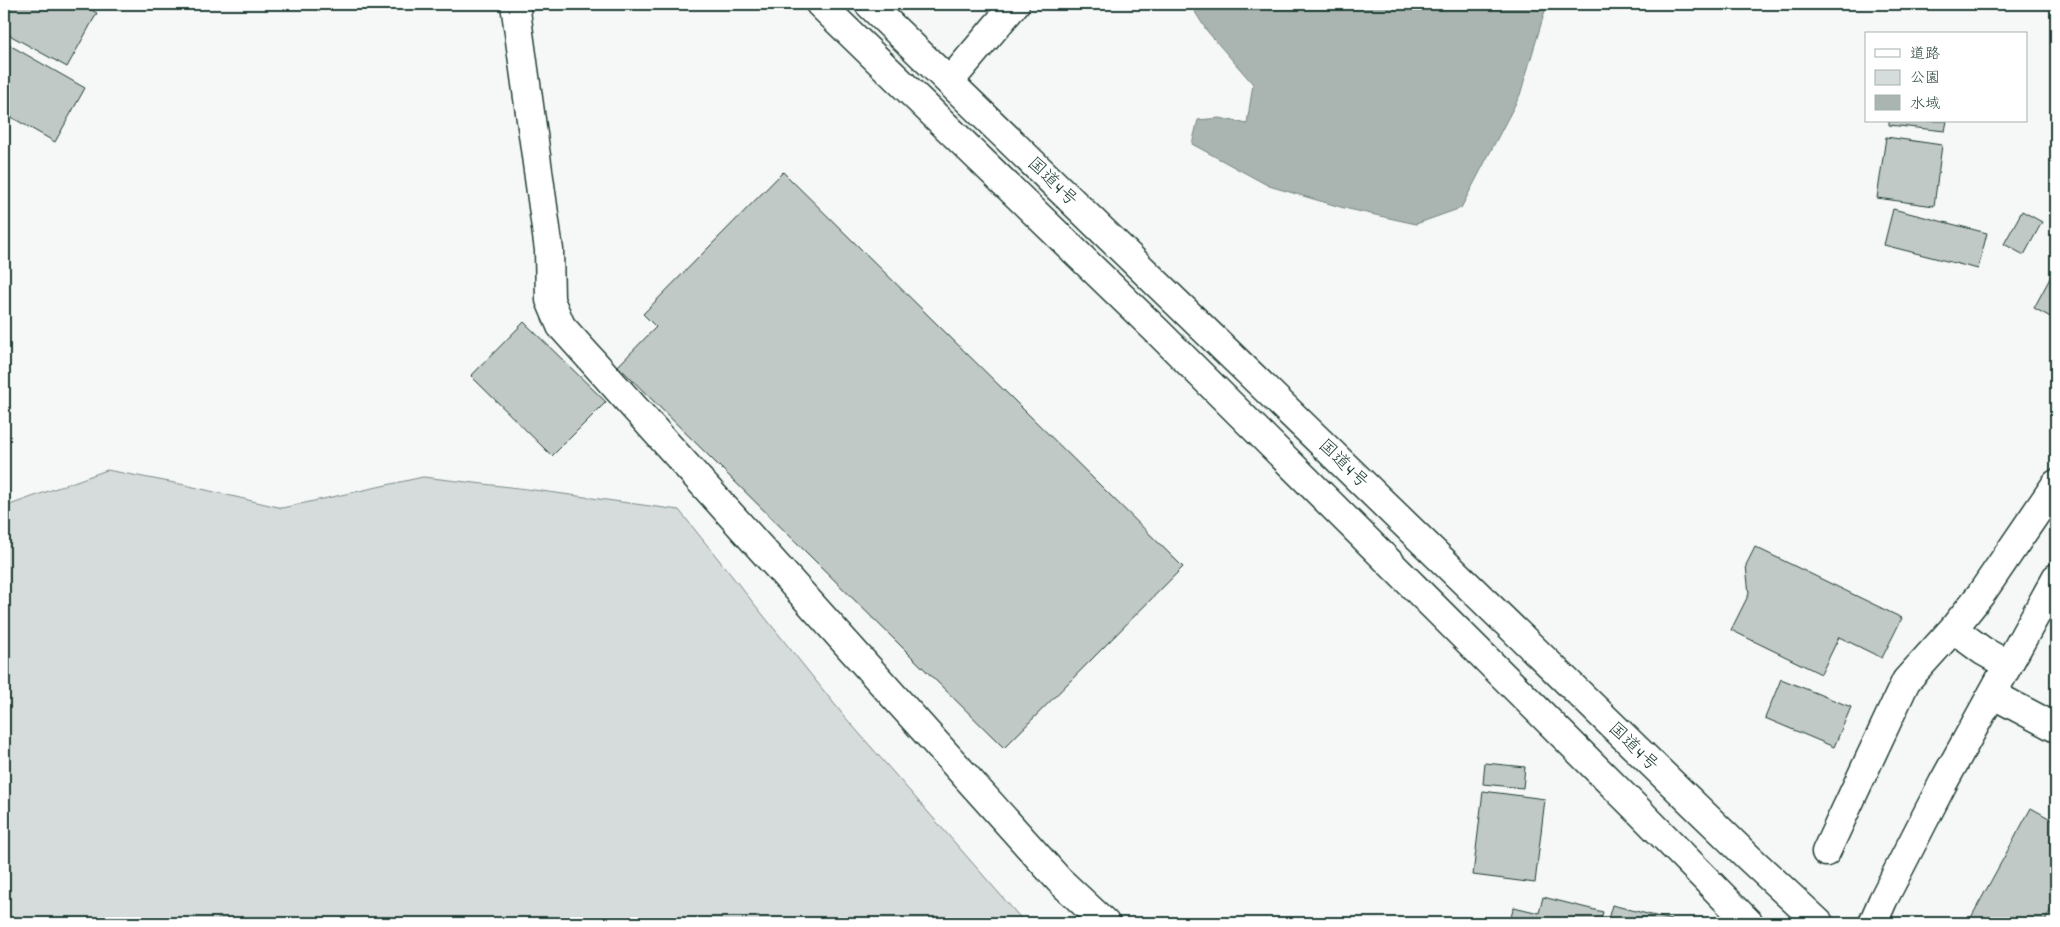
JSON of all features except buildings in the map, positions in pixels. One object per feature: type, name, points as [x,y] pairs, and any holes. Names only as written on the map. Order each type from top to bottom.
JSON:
[{"type":"main road","points":[[515,4],[549,250],[550,300],[561,326],[1059,880],[1105,923]]},
{"type":"main road","name":"国道4号","points":[[820,4],[1158,332],[1637,808],[1749,923]]},
{"type":"main road","name":"国道4号","points":[[869,4],[1818,923]]},
{"type":"main road","points":[[950,82],[1015,4]]},
{"type":"main road","points":[[1826,852],[1906,681],[1953,629],[1981,594],[2056,484]]},
{"type":"main road","points":[[1873,923],[1883,900],[1992,694],[2056,578]]},
{"type":"main road","points":[[1953,629],[2008,665]]},
{"type":"main road","points":[[1992,694],[2056,728]]},
{"type":"green space","points":[[107,470],[185,485],[282,508],[423,477],[679,510],[844,716],[1025,923],[4,923],[4,507]]},
{"type":"water","points":[[1190,4],[1547,4],[1520,95],[1461,208],[1416,224],[1344,208],[1269,186],[1192,144],[1198,120],[1220,118],[1247,124],[1253,84],[1207,31]]}]
